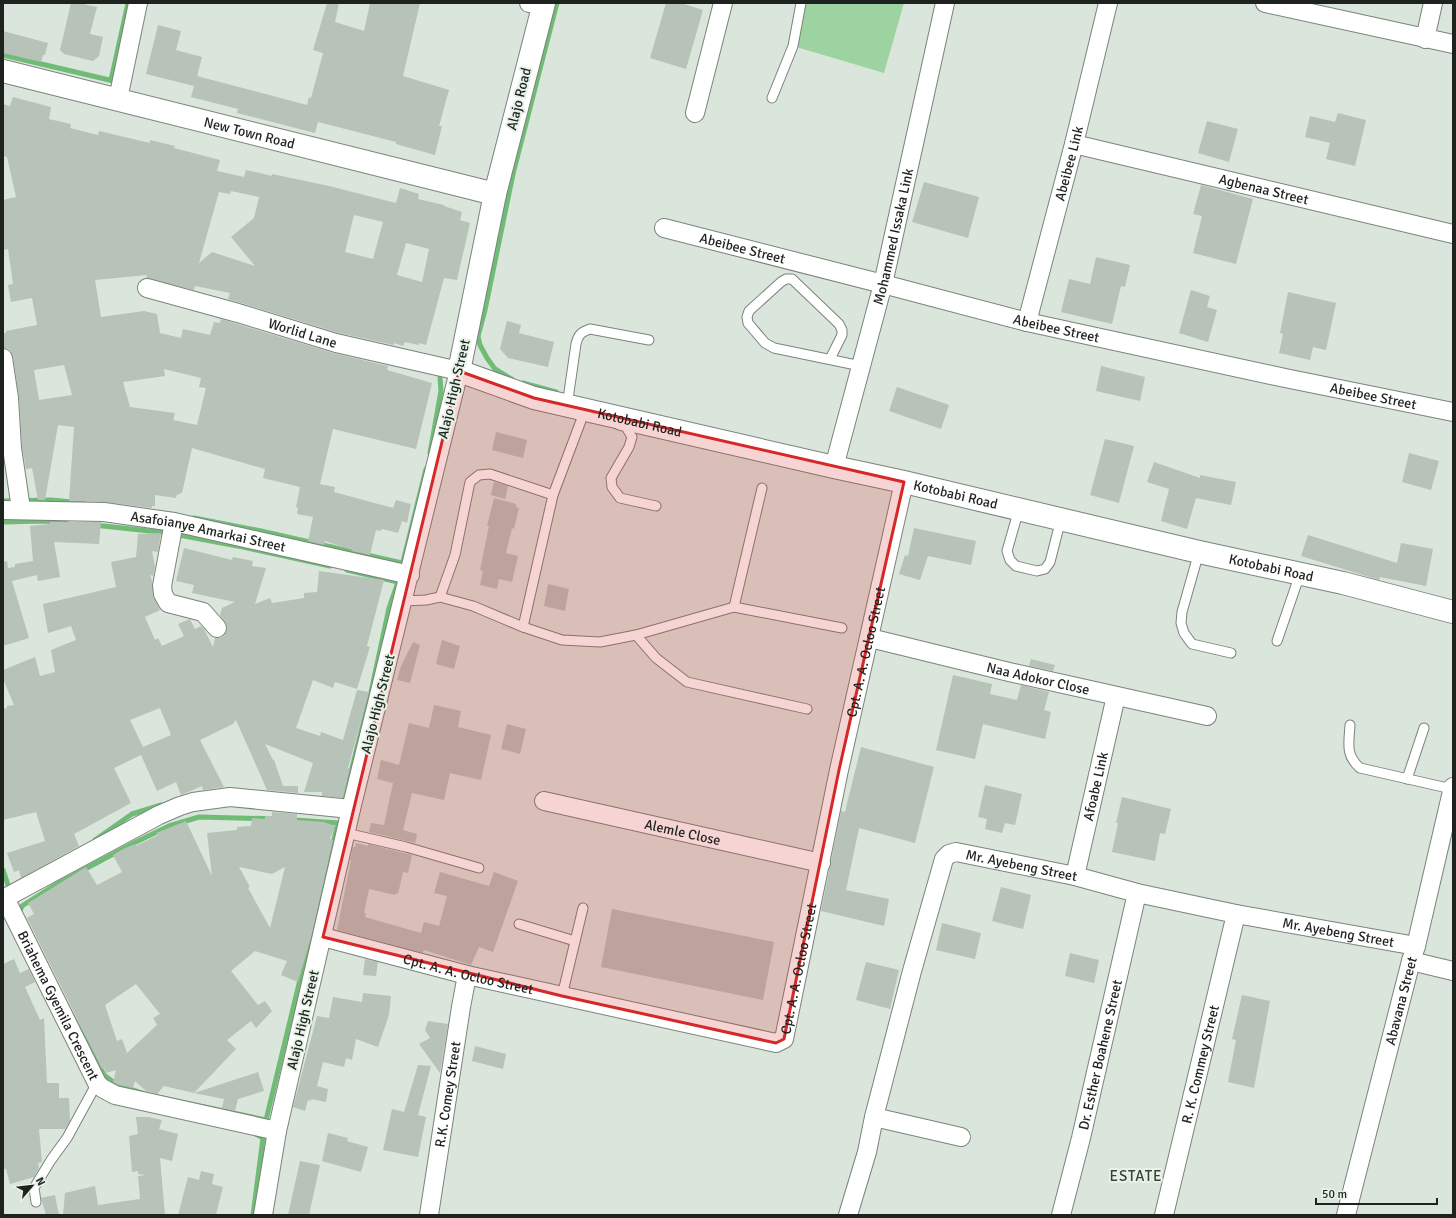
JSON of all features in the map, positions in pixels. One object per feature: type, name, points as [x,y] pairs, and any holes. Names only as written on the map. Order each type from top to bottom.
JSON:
[{"type":"street","points":[[118,99],[138,3]]},
{"type":"street","points":[[695,113],[723,3]]},
{"type":"street","name":"Mohammed Issaka Link","points":[[834,467],[884,284],[945,3]]},
{"type":"street","name":"Abeibee Link","points":[[1026,322],[1074,144],[1108,3]]},
{"type":"street","points":[[1265,3],[1289,6],[1425,39],[1453,44]]},
{"type":"street","points":[[1425,39],[1433,3]]},
{"type":"street","name":"Alajo Road","points":[[495,194],[539,4]]},
{"type":"street","name":"New Town Road","points":[[3,71],[495,194]]},
{"type":"street","name":"Agbenaa Street","points":[[1074,144],[1453,234]]},
{"type":"street","name":"Alajo High Street","points":[[263,1215],[277,1131],[346,833],[459,371],[495,194]]},
{"type":"street","name":"Abeibee Street","points":[[664,228],[1026,322],[1278,377],[1453,412]]},
{"type":"street","name":"Worlid Lane","points":[[147,288],[336,342],[459,371]]},
{"type":"street","points":[[3,358],[9,398],[12,448],[21,509]]},
{"type":"street","name":"Kotobabi Road","points":[[459,371],[534,398],[579,411],[904,482],[1199,552],[1343,583],[1453,612]]},
{"type":"street","name":"Cpt. A. A. Ocloo Street","points":[[322,937],[468,975],[562,996],[776,1043],[784,1039],[840,770],[904,482]]},
{"type":"street","name":"Asafoianye Amarkai Street","points":[[3,510],[21,509],[104,512],[174,522],[410,575]]},
{"type":"street","points":[[174,522],[162,586],[165,599],[168,603],[203,612],[217,628]]},
{"type":"street","name":"Naa Adokor Close","points":[[870,638],[1009,672],[1207,716]]},
{"type":"street","name":"Afoabe Link","points":[[1075,876],[1116,696]]},
{"type":"street","name":"Abavana Street","points":[[1346,1215],[1414,953],[1453,788]]},
{"type":"street","name":"Briahema Gyemila Crescent","points":[[277,1131],[115,1094],[102,1088],[97,1083],[4,899],[159,815],[193,802],[230,797],[352,809]]},
{"type":"street","name":"Alemle Close","points":[[544,801],[821,863]]},
{"type":"street","name":"Mr. Ayebeng Street","points":[[848,1215],[867,1152],[874,1117],[914,963],[944,859],[949,854],[956,852],[1075,876],[1138,893],[1414,953],[1453,971]]},
{"type":"street","name":"Dr. Esther Boahene Street","points":[[1061,1215],[1081,1138],[1138,893]]},
{"type":"street","name":"R. K. Commey Street","points":[[1164,1215],[1236,914]]},
{"type":"street","name":"R.K. Comey Street","points":[[429,1215],[460,1014],[468,975]]},
{"type":"street","points":[[874,1117],[961,1137]]},
{"type":"lane","points":[[772,98],[793,46],[801,3]]},
{"type":"lane","points":[[830,359],[842,335],[842,330],[839,324],[792,279],[786,279],[781,282],[749,311],[747,317],[748,323],[769,346],[861,366]]},
{"type":"lane","points":[[523,627],[553,495],[579,411],[576,344],[578,335],[590,329],[648,340]]},
{"type":"lane","points":[[579,411],[626,427],[632,437],[629,447],[611,478],[612,487],[620,498],[656,506]]},
{"type":"lane","points":[[440,597],[455,554],[470,482],[479,475],[490,474],[553,495]]},
{"type":"lane","points":[[734,607],[762,488]]},
{"type":"lane","points":[[1019,509],[1007,551],[1010,560],[1016,566],[1037,571],[1045,569],[1050,562],[1061,519]]},
{"type":"lane","points":[[1199,552],[1182,612],[1181,623],[1184,633],[1192,644],[1231,653]]},
{"type":"lane","points":[[1277,641],[1300,574]]},
{"type":"lane","points":[[403,601],[426,600],[440,597],[473,606],[523,627],[562,640],[600,642],[636,635],[734,607],[842,628]]},
{"type":"lane","points":[[636,635],[656,658],[687,682],[807,708]]},
{"type":"lane","points":[[1350,725],[1349,752],[1353,762],[1360,768],[1453,788]]},
{"type":"lane","points":[[1407,779],[1424,728]]},
{"type":"lane","points":[[346,833],[406,847],[479,868]]},
{"type":"lane","points":[[562,996],[583,908]]},
{"type":"lane","points":[[519,924],[575,941]]},
{"type":"lane","points":[[36,1202],[34,1188],[51,1160],[67,1138],[97,1083]]},
{"type":"highlighted area","points":[[459,371],[534,398],[904,482],[839,770],[784,1039],[776,1043],[562,996],[323,937]]},
{"type":"green space","points":[[805,3],[904,3],[884,73],[793,46]]},
{"type":"building","points":[[71,3],[79,3],[97,7],[90,34],[103,37],[99,56],[93,61],[64,54],[60,50]]},
{"type":"building","points":[[327,3],[339,3],[335,22],[364,31],[370,3],[420,3],[403,76],[449,90],[439,126],[442,126],[435,155],[396,144],[396,142],[318,122],[315,133],[237,113],[238,109],[191,97],[194,86],[146,74],[158,25],[181,31],[176,50],[202,57],[197,76],[307,105],[309,97],[311,98],[323,53],[313,50]]},
{"type":"building","points":[[666,3],[681,3],[703,10],[686,69],[650,58]]},
{"type":"building","points":[[3,31],[48,43],[45,55],[43,55],[41,62],[3,53]]},
{"type":"building","points":[[13,97],[51,107],[49,119],[71,124],[70,128],[98,135],[99,131],[150,143],[150,140],[220,160],[217,171],[244,177],[246,170],[272,176],[272,174],[329,186],[396,203],[400,188],[419,194],[418,199],[444,205],[462,212],[460,220],[470,223],[457,280],[444,278],[426,345],[405,342],[403,346],[394,343],[394,345],[339,333],[228,299],[230,293],[195,286],[194,290],[146,278],[147,275],[95,280],[101,317],[144,311],[157,314],[160,333],[181,338],[183,329],[210,335],[214,322],[220,323],[221,319],[333,353],[388,366],[387,370],[432,383],[416,449],[333,429],[320,484],[335,487],[334,492],[393,508],[396,500],[411,504],[407,523],[402,521],[398,533],[382,529],[381,531],[376,530],[370,555],[352,551],[325,541],[324,545],[308,541],[313,517],[297,514],[298,508],[296,507],[300,487],[263,478],[265,469],[192,448],[182,493],[179,495],[177,494],[176,498],[155,495],[155,506],[152,506],[152,508],[105,502],[69,501],[74,427],[58,425],[45,500],[38,500],[32,468],[26,469],[22,447],[19,397],[13,356],[11,351],[7,348],[3,348],[3,333],[6,333],[6,331],[37,325],[32,298],[11,302],[8,285],[13,284],[8,249],[3,250],[3,200],[16,197],[7,157],[3,156],[3,104],[10,106]],"holes":[[[231,191],[259,197],[254,218],[231,237],[255,266],[212,252],[199,263],[219,192],[230,194]],[[354,215],[383,222],[373,259],[345,252]],[[406,243],[429,249],[422,282],[397,275]],[[64,365],[72,395],[39,400],[34,370]],[[164,369],[201,378],[199,387],[206,388],[197,425],[173,420],[175,413],[130,407],[123,382],[165,376]]]},
{"type":"building","points":[[1338,113],[1366,120],[1355,166],[1326,159],[1330,143],[1305,137],[1310,116],[1335,122]]},
{"type":"building","points":[[1207,121],[1238,129],[1229,162],[1198,153]]},
{"type":"building","points":[[924,182],[979,197],[968,238],[912,222]]},
{"type":"building","points":[[1201,185],[1253,199],[1236,264],[1193,253],[1202,216],[1193,214]]},
{"type":"building","points":[[1096,257],[1130,265],[1125,287],[1121,286],[1112,324],[1061,312],[1069,279],[1090,284]]},
{"type":"building","points":[[1191,290],[1210,296],[1207,307],[1217,310],[1208,342],[1179,333]]},
{"type":"building","points":[[1288,292],[1336,303],[1326,350],[1313,347],[1310,360],[1279,353],[1283,334],[1280,333]]},
{"type":"building","points":[[507,321],[521,325],[519,333],[554,342],[548,367],[508,358],[500,349]]},
{"type":"building","points":[[1101,366],[1145,377],[1140,401],[1096,391]]},
{"type":"building","points":[[897,387],[949,405],[941,429],[889,411]]},
{"type":"building","points":[[496,432],[527,440],[523,458],[492,450]]},
{"type":"building","points":[[1105,439],[1134,446],[1119,503],[1090,495]]},
{"type":"building","points":[[1409,453],[1439,461],[1431,490],[1402,482]]},
{"type":"building","points":[[1154,462],[1200,478],[1200,475],[1236,482],[1231,505],[1196,498],[1187,529],[1161,521],[1169,489],[1147,482]]},
{"type":"building","points":[[494,482],[508,486],[505,499],[491,495]]},
{"type":"building","points":[[494,498],[516,504],[516,507],[519,508],[506,553],[518,556],[512,582],[499,579],[497,589],[480,585],[483,571],[480,570],[489,526],[487,526]]},
{"type":"building","points":[[50,522],[101,522],[99,544],[54,542],[60,577],[38,581],[37,575],[12,581],[29,638],[3,646],[3,562],[7,561],[8,568],[15,567],[15,564],[33,561],[30,526],[50,524]]},
{"type":"building","points":[[914,528],[976,541],[971,565],[928,556],[920,580],[899,574],[905,555],[908,556]]},
{"type":"building","points":[[161,533],[158,552],[152,551],[155,567],[153,576],[150,575],[153,596],[160,610],[145,617],[155,640],[158,638],[162,646],[184,636],[178,624],[190,619],[195,629],[201,626],[204,629],[213,647],[215,638],[224,636],[227,631],[227,626],[220,615],[222,608],[235,602],[192,593],[194,585],[176,581],[184,548],[232,560],[233,557],[253,561],[252,566],[266,568],[255,604],[270,598],[272,603],[304,598],[304,593],[317,592],[319,571],[384,580],[367,646],[370,647],[357,689],[335,682],[333,688],[313,680],[296,728],[320,736],[321,732],[343,740],[357,690],[369,692],[348,768],[350,768],[343,798],[322,796],[322,792],[304,792],[313,763],[265,744],[274,760],[283,786],[298,786],[298,793],[267,790],[236,720],[233,724],[200,740],[224,787],[203,790],[202,786],[181,795],[176,782],[157,791],[141,755],[114,768],[131,803],[74,834],[79,846],[21,878],[19,870],[14,872],[7,853],[45,841],[36,812],[3,820],[3,709],[7,708],[7,706],[14,705],[3,679],[3,670],[35,657],[40,676],[55,672],[51,650],[76,640],[71,626],[48,633],[43,604],[116,587],[111,562],[136,557],[138,534]],"holes":[[[160,708],[171,735],[143,747],[130,720]]]},
{"type":"building","points":[[1308,535],[1397,563],[1401,543],[1433,549],[1426,586],[1380,577],[1379,580],[1301,556]]},
{"type":"building","points":[[548,584],[569,589],[565,611],[544,606]]},
{"type":"building","points":[[442,640],[460,646],[454,669],[436,664]]},
{"type":"building","points":[[413,642],[420,645],[410,683],[397,680],[401,666]]},
{"type":"building","points":[[1031,659],[1055,665],[1053,671],[1029,666]]},
{"type":"building","points":[[953,675],[992,684],[990,694],[1017,700],[1021,685],[1049,692],[1044,710],[1051,712],[1045,739],[983,724],[975,759],[936,750]]},
{"type":"building","points":[[434,705],[461,711],[458,727],[491,735],[481,780],[450,773],[444,800],[412,793],[403,830],[417,834],[415,843],[369,832],[371,823],[384,825],[393,783],[377,779],[381,760],[399,765],[409,723],[429,728]]},
{"type":"building","points":[[507,724],[526,729],[520,754],[501,749]]},
{"type":"building","points":[[861,747],[934,767],[915,843],[859,828],[846,890],[889,899],[884,926],[821,911],[841,811],[845,812]]},
{"type":"building","points":[[985,785],[1022,794],[1015,825],[1005,823],[1002,833],[985,829],[987,819],[978,817]]},
{"type":"building","points":[[1122,797],[1171,809],[1165,834],[1160,833],[1155,861],[1112,852],[1118,823],[1116,823]]},
{"type":"building","points":[[272,812],[297,814],[297,820],[324,822],[335,826],[330,839],[333,840],[312,934],[298,982],[281,975],[287,961],[255,951],[231,971],[258,1005],[265,1001],[272,1011],[256,1028],[251,1021],[227,1040],[236,1049],[194,1093],[164,1086],[157,1094],[146,1091],[135,1081],[133,1088],[113,1082],[116,1070],[106,1073],[104,1068],[102,1069],[27,918],[34,914],[28,903],[86,867],[97,885],[122,872],[113,855],[123,849],[135,844],[136,846],[158,835],[156,833],[186,821],[212,876],[207,833],[237,830],[237,827],[251,826],[252,818],[265,819],[265,816],[272,816]],"holes":[[[239,867],[272,874],[285,867],[270,928],[248,888],[250,887]],[[136,984],[160,1014],[153,1018],[157,1025],[127,1053],[122,1039],[117,1041],[105,1005]]]},
{"type":"building","points":[[356,843],[368,846],[368,844],[412,855],[408,873],[403,872],[398,894],[396,893],[395,895],[369,889],[364,913],[366,914],[365,917],[421,933],[424,922],[439,926],[447,896],[434,893],[440,872],[489,886],[494,872],[518,881],[493,952],[479,947],[471,965],[424,950],[423,953],[337,930],[350,860],[353,847],[355,847]]},
{"type":"building","points":[[1001,887],[1031,895],[1023,929],[992,921]]},
{"type":"building","points":[[612,909],[774,942],[763,1000],[601,967]]},
{"type":"building","points":[[942,923],[981,933],[975,959],[936,950]]},
{"type":"building","points":[[1070,953],[1099,960],[1094,983],[1065,976]]},
{"type":"building","points":[[14,959],[20,973],[29,969],[35,982],[25,987],[40,1020],[44,1018],[47,1083],[59,1083],[59,1098],[69,1098],[70,1121],[65,1129],[39,1129],[42,1162],[38,1163],[39,1168],[34,1177],[10,1184],[6,1169],[3,1169],[3,964]]},
{"type":"building","points":[[365,959],[378,962],[376,976],[363,975]]},
{"type":"building","points":[[866,962],[899,970],[890,1009],[856,1000]]},
{"type":"building","points":[[363,993],[391,996],[389,1015],[378,1047],[356,1039],[352,1060],[346,1058],[344,1067],[323,1062],[317,1086],[328,1089],[326,1102],[311,1099],[311,1101],[308,1100],[305,1111],[293,1107],[317,1016],[329,1018],[333,997],[362,1002]]},
{"type":"building","points":[[1242,995],[1270,1001],[1254,1088],[1228,1082],[1236,1040],[1232,1039]]},
{"type":"building","points":[[428,1021],[448,1024],[440,1073],[419,1044],[430,1038],[425,1030]]},
{"type":"building","points":[[475,1046],[506,1054],[503,1069],[472,1061]]},
{"type":"building","points":[[418,1065],[431,1066],[418,1115],[426,1117],[418,1157],[383,1150],[392,1109],[404,1112]]},
{"type":"building","points":[[258,1072],[264,1091],[238,1099],[235,1111],[222,1108],[224,1099],[194,1093]]},
{"type":"building","points":[[136,1117],[148,1117],[162,1120],[159,1129],[178,1134],[172,1161],[160,1158],[165,1215],[63,1215],[65,1193],[95,1186],[98,1205],[140,1199],[138,1176],[146,1175],[138,1174],[138,1171],[132,1172],[129,1136],[138,1134]]},
{"type":"building","points":[[328,1133],[348,1138],[347,1141],[368,1147],[361,1172],[322,1161]]},
{"type":"building","points":[[300,1161],[320,1165],[309,1215],[288,1215]]},
{"type":"building","points":[[201,1171],[214,1174],[212,1184],[223,1187],[216,1215],[178,1215],[188,1177],[199,1180]]},
{"type":"building","points":[[55,1195],[59,1215],[46,1215],[41,1198]]},
{"type":"waterway","points":[[111,80],[128,3]]},
{"type":"waterway","points":[[513,380],[495,369],[480,345],[478,336],[485,310],[513,174],[557,3]]},
{"type":"waterway","points":[[3,55],[118,82]]},
{"type":"waterway","points":[[430,453],[441,391],[440,378]]},
{"type":"waterway","points":[[523,383],[556,392]]},
{"type":"waterway","points":[[342,803],[343,804],[371,692],[389,608],[398,582],[426,469]]},
{"type":"waterway","points":[[3,501],[51,500],[83,503]]},
{"type":"waterway","points":[[194,518],[261,531],[402,563]]},
{"type":"waterway","points":[[3,522],[66,522]]},
{"type":"waterway","points":[[94,525],[168,533],[243,547],[330,566]]},
{"type":"waterway","points":[[347,570],[398,582]]},
{"type":"waterway","points":[[95,840],[132,814],[161,805]]},
{"type":"waterway","points":[[199,817],[281,819],[338,823],[266,1120],[148,1095],[117,1085],[104,1075],[31,940],[19,913],[22,906],[55,885],[169,826],[199,817]]},
{"type":"waterway","points":[[3,870],[9,888]]},
{"type":"waterway","points":[[253,1215],[263,1138],[254,1133]]},
{"type":"district","name":"ESTATE","points":[[1136,1176]]}]
